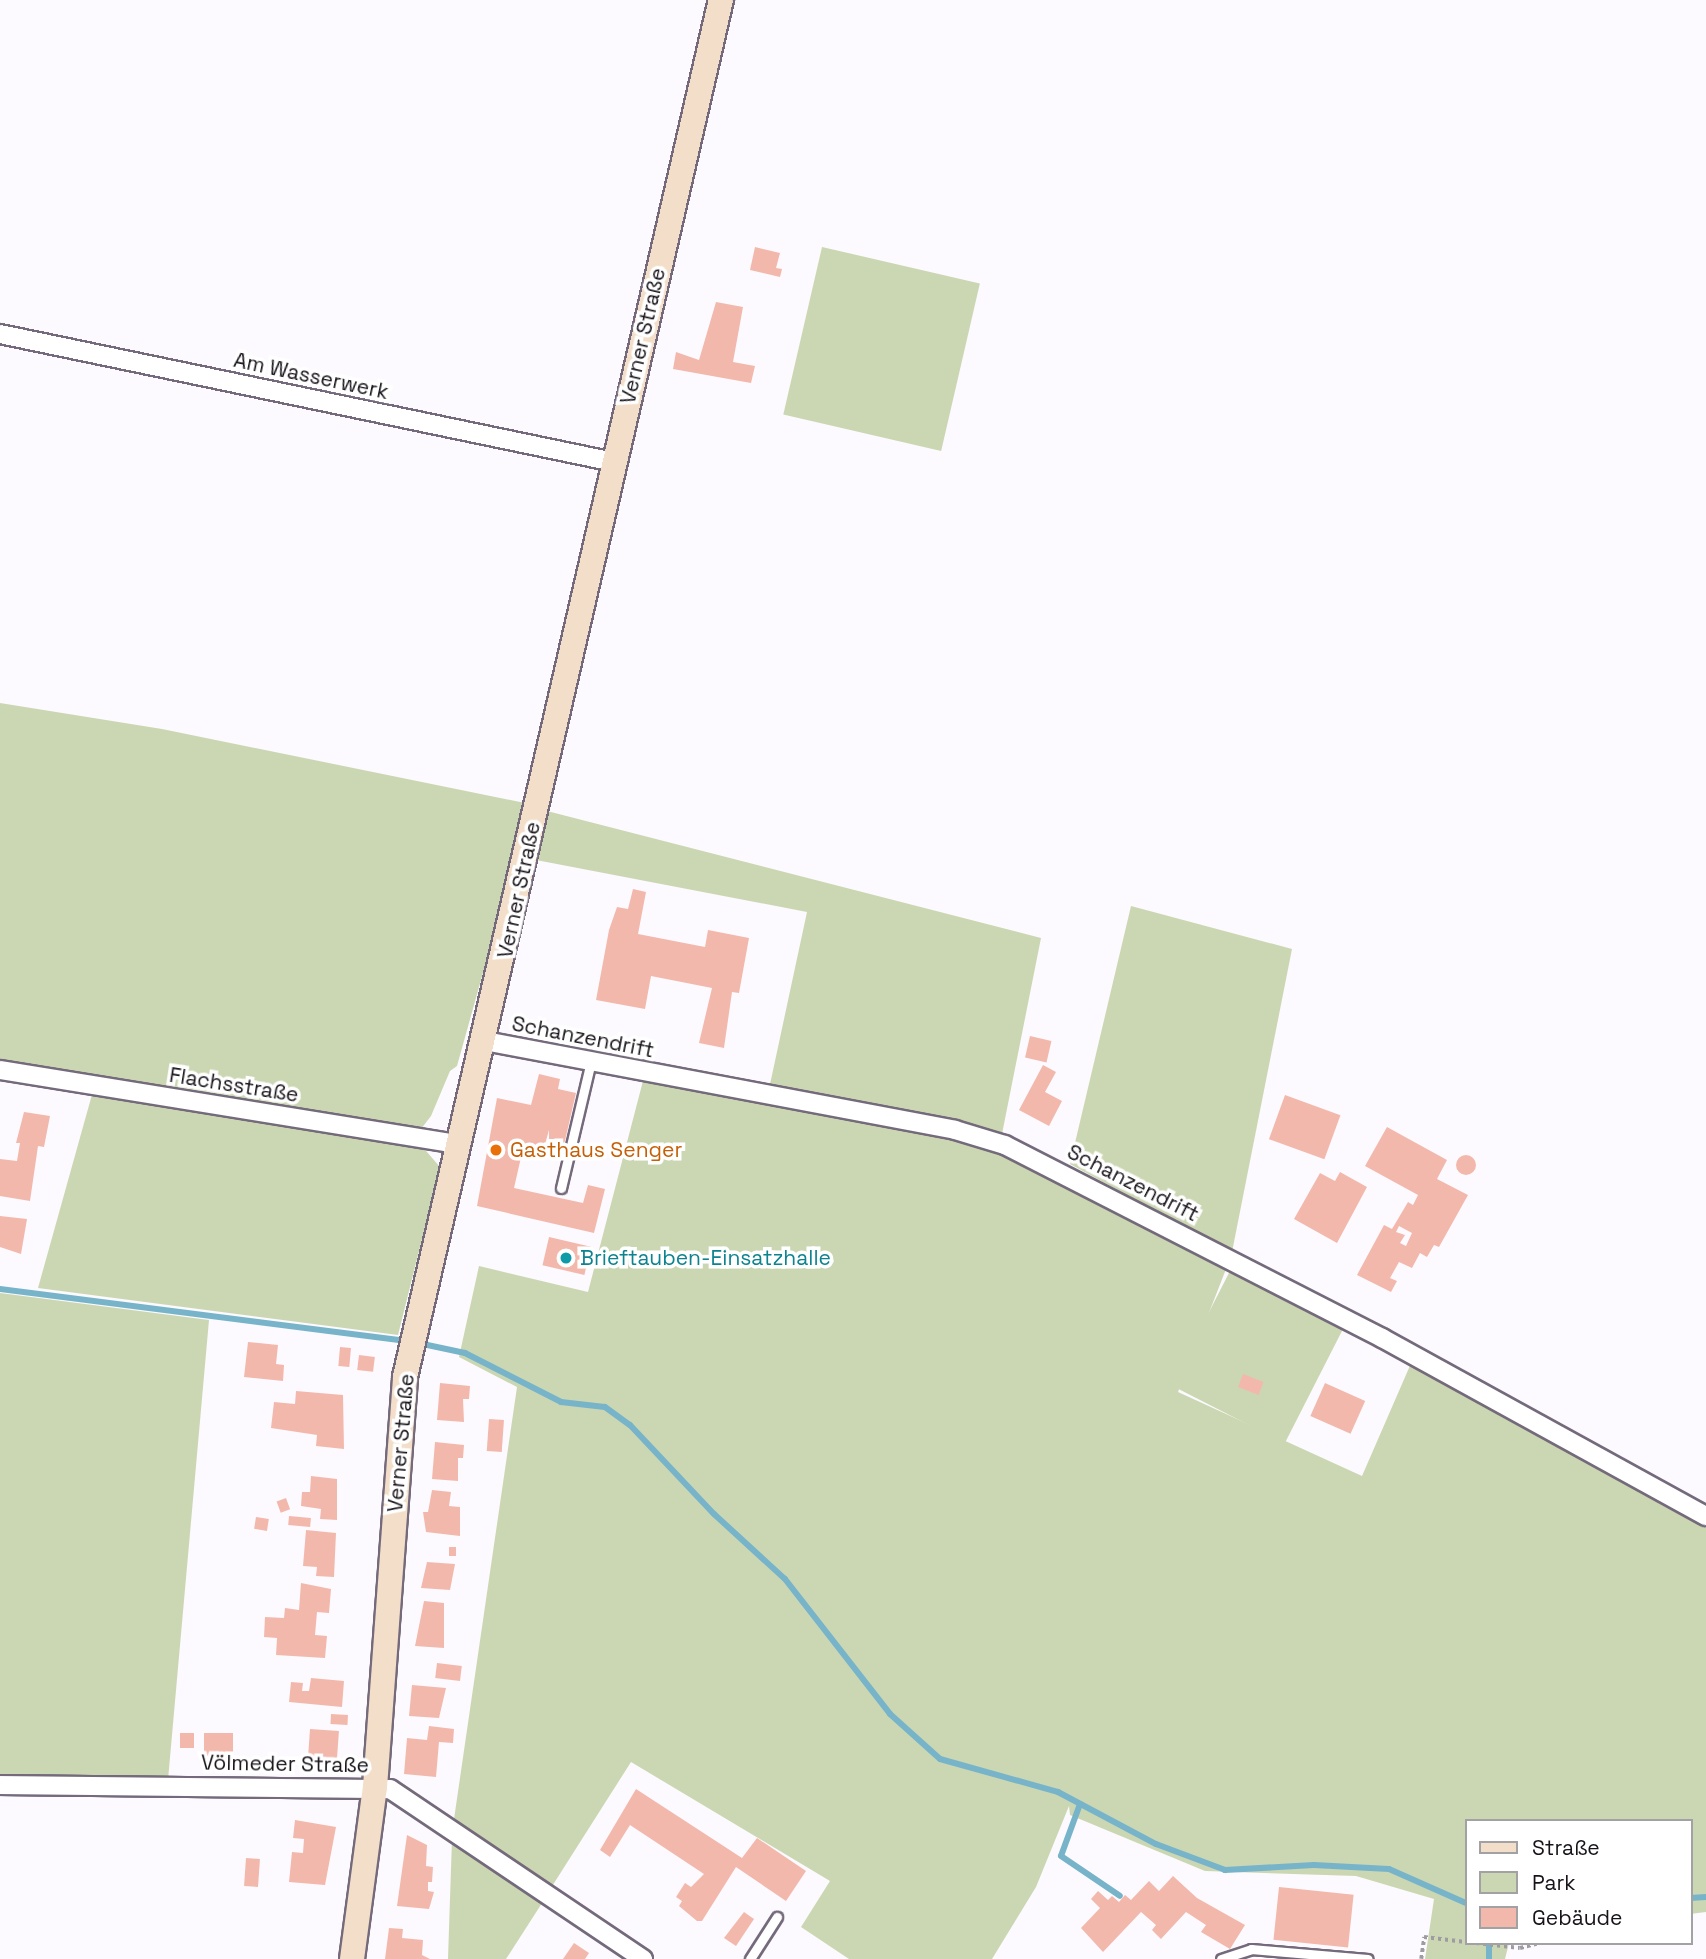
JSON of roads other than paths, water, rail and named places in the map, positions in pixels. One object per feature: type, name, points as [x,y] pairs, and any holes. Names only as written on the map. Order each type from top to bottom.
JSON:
[{"type":"street","name":"Verner Straße","points":[[352,1959],[375,1787],[405,1377],[485,1041],[614,462],[721,0]]},
{"type":"street","name":"Am Wasserwerk","points":[[0,334],[614,462]]},
{"type":"street","name":"Schanzendrift","points":[[485,1041],[955,1130],[1024,1152],[1382,1338],[1706,1516]]},
{"type":"street","name":"Flachsstraße","points":[[0,1070],[461,1145]]},
{"type":"street","name":"Völmeder Straße","points":[[0,1785],[390,1789],[643,1959]]},
{"type":"lane","points":[[561,1188],[591,1061]]},
{"type":"lane","points":[[750,1959],[777,1917]]},
{"type":"lane","points":[[1221,1959],[1251,1949],[1368,1959]]},
{"type":"waterway","points":[[0,1289],[407,1341]]},
{"type":"waterway","points":[[418,1343],[465,1353],[561,1402],[605,1407],[630,1425],[714,1514],[785,1579],[890,1714],[940,1759],[1058,1792],[1156,1844],[1225,1870],[1314,1865],[1389,1869],[1464,1902]]},
{"type":"waterway","points":[[1080,1804],[1061,1856],[1120,1896]]},
{"type":"waterway","points":[[1692,1898],[1706,1897]]},
{"type":"waterway","points":[[1489,1945],[1489,1959]]},
{"type":"place","name":"Gasthaus Senger","points":[[496,1150]]},
{"type":"place","name":"Brieftauben-Einsatzhalle","points":[[566,1258]]}]
